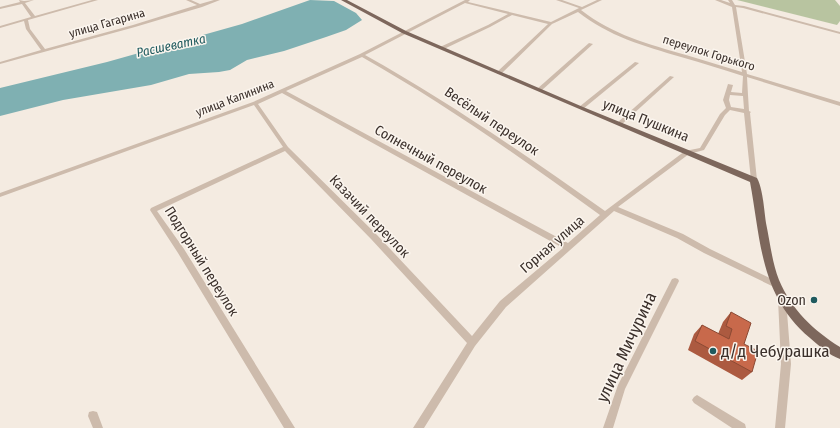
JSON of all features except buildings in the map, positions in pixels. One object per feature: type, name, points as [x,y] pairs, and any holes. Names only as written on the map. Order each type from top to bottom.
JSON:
[{"type":"main road","name":"улица Пушкина","points":[[343,0],[404,32],[754,180]]},
{"type":"main road","points":[[754,180],[768,260],[775,284],[782,299],[799,320],[816,337],[840,354]]},
{"type":"street","points":[[0,8],[22,1],[32,0]]},
{"type":"street","points":[[0,28],[96,0]]},
{"type":"street","points":[[188,0],[201,6]]},
{"type":"street","name":"улица Гагарина","points":[[0,63],[218,0]]},
{"type":"street","points":[[558,0],[580,9]]},
{"type":"street","points":[[499,73],[551,23],[600,0]]},
{"type":"street","points":[[717,0],[734,6],[743,7],[840,33]]},
{"type":"street","points":[[730,0],[734,6],[745,75],[745,95],[754,180]]},
{"type":"street","points":[[22,1],[34,18]]},
{"type":"street","points":[[466,1],[510,14],[551,23]]},
{"type":"street","name":"улица Калинина","points":[[0,195],[255,103],[362,55],[466,1]]},
{"type":"street","name":"переулок Горького","points":[[580,9],[590,21],[607,31],[840,104]]},
{"type":"street","points":[[442,48],[489,26],[510,14]]},
{"type":"street","points":[[26,20],[28,29],[44,51]]},
{"type":"street","points":[[539,90],[591,44]]},
{"type":"street","name":"Весёлый переулок","points":[[362,55],[398,75],[478,127],[605,215]]},
{"type":"street","points":[[581,108],[637,63]]},
{"type":"street","points":[[619,124],[672,77]]},
{"type":"street","points":[[730,85],[726,100],[729,108],[748,112]]},
{"type":"street","name":"Солнечный переулок","points":[[282,91],[568,248]]},
{"type":"street","points":[[729,93],[745,95]]},
{"type":"street","name":"Казачий переулок","points":[[255,103],[286,148],[374,237],[472,342]]},
{"type":"street","name":"Горная улица","points":[[418,428],[472,342],[503,304],[613,208],[687,152],[702,149],[723,114],[729,108]]},
{"type":"street","name":"Подгорный переулок","points":[[286,148],[153,210],[181,251],[290,428]]},
{"type":"street","points":[[613,208],[680,236],[707,251],[775,284]]},
{"type":"street","name":"улица Мичурина","points":[[608,428],[621,388],[675,280]]},
{"type":"street","points":[[780,428],[786,364],[782,299]]},
{"type":"street","points":[[697,400],[741,428]]},
{"type":"street","points":[[93,416],[98,428]]},
{"type":"green space","points":[[737,0],[835,0],[840,6],[840,21],[837,25]]},
{"type":"water","name":"Расшеватка","points":[[310,0],[334,1],[356,13],[362,20],[346,30],[284,51],[247,60],[230,70],[189,74],[151,85],[63,100],[0,116],[0,88],[107,62],[242,24]]},
{"type":"place","name":"Ozon","points":[[814,300]]},
{"type":"place","name":"д/д Чебурашка","points":[[713,351]]}]
